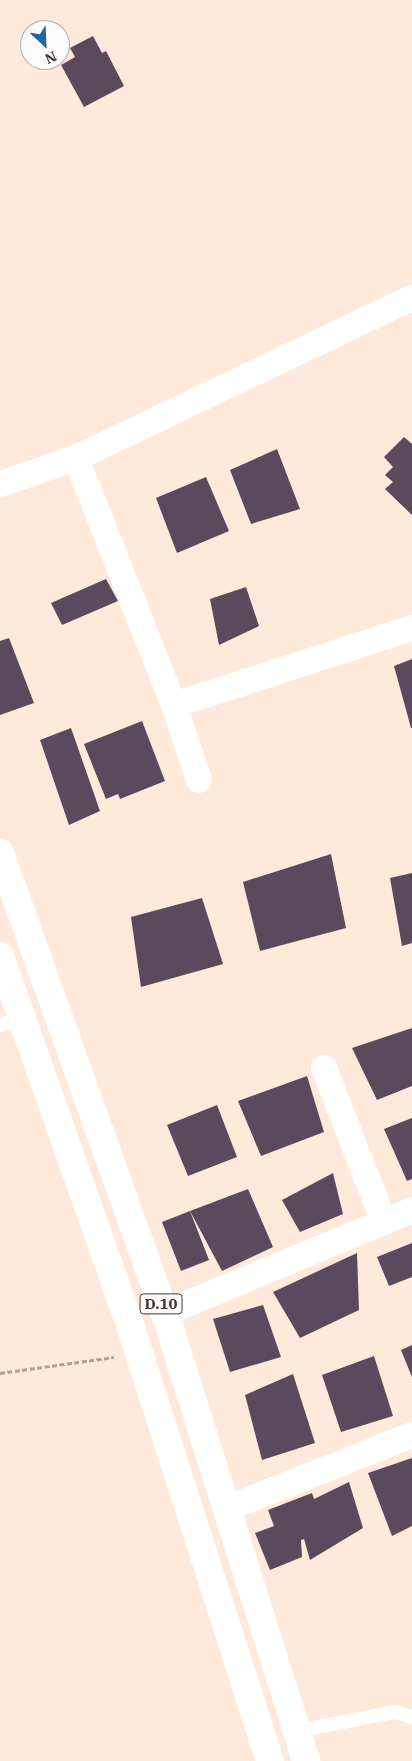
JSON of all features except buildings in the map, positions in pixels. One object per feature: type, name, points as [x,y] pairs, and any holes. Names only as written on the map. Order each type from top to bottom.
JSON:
[{"type":"main road","name":"D.10","points":[[0,853],[164,1313],[306,1761]]},
{"type":"main road","name":"D.10","points":[[0,956],[11,1022],[140,1353],[270,1761]]},
{"type":"street","points":[[0,484],[76,458],[412,298]]},
{"type":"street","points":[[76,458],[174,705],[199,780]]},
{"type":"street","points":[[174,705],[412,628]]},
{"type":"street","points":[[324,1068],[384,1222]]},
{"type":"street","points":[[164,1313],[412,1210]]},
{"type":"street","points":[[226,1509],[412,1435]]},
{"type":"lane","points":[[297,1730],[395,1712],[412,1717]]},
{"type":"path","points":[[0,1373],[140,1353]]}]
